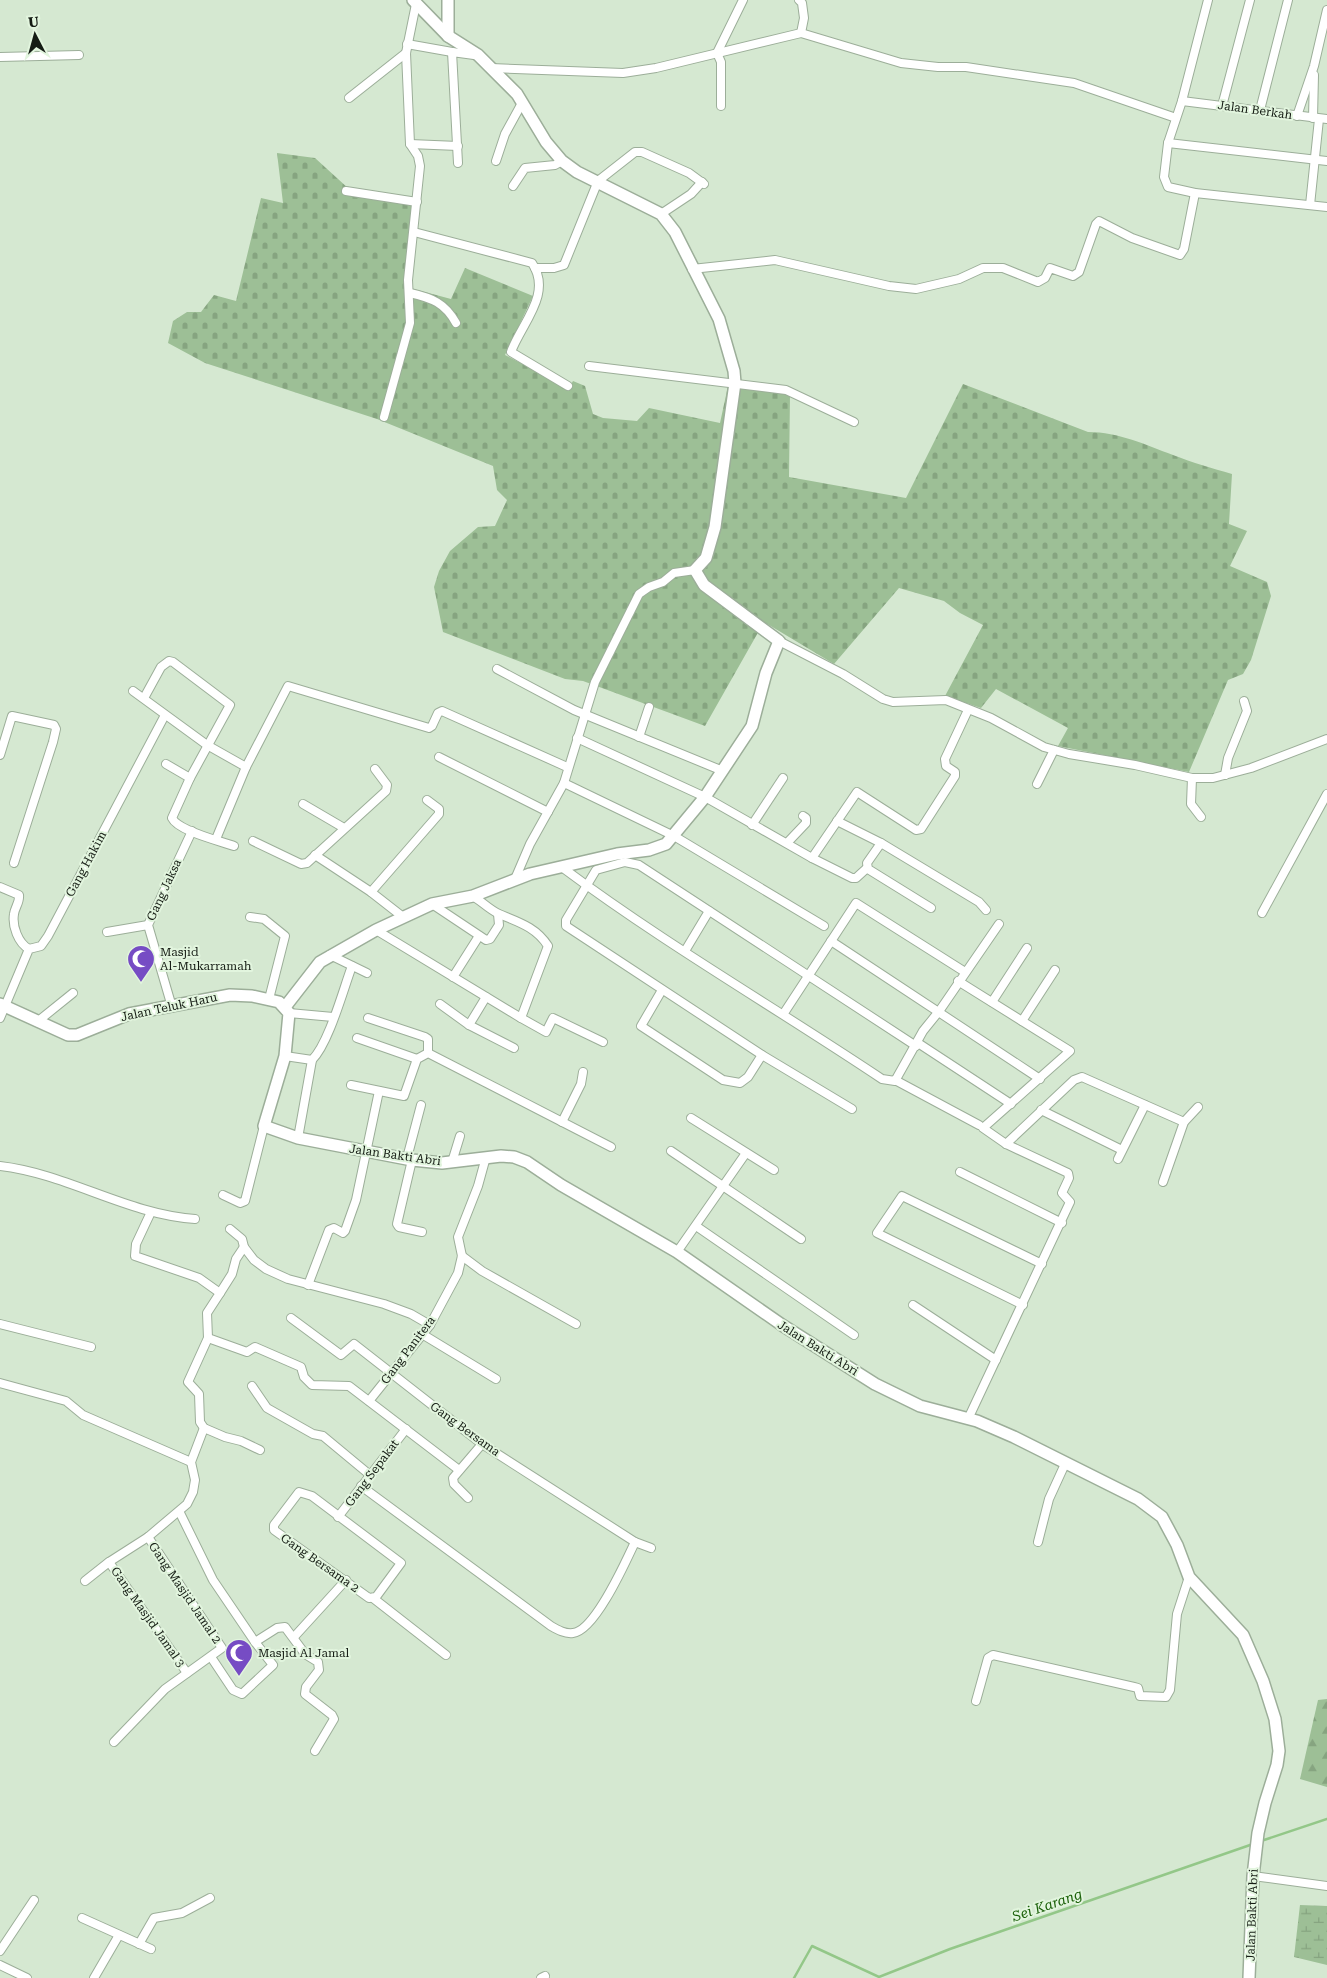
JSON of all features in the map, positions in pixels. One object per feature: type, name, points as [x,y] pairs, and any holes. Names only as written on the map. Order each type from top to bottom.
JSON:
[{"type":"street","points":[[448,0],[448,36]]},
{"type":"street","points":[[721,106],[720,62],[717,53],[743,0]]},
{"type":"street","points":[[799,0],[802,3],[804,18],[801,33]]},
{"type":"street","points":[[1208,0],[1182,101],[1168,143],[1164,178],[1166,184],[1168,187],[1195,193],[1327,207]]},
{"type":"street","points":[[1222,106],[1250,0]]},
{"type":"street","points":[[1260,110],[1288,0]]},
{"type":"street","points":[[414,2],[448,36],[478,56],[517,94],[546,142],[562,161],[577,172],[661,214],[675,232],[719,320],[734,371],[735,383],[715,527],[706,558],[695,570],[674,573],[663,582],[649,587],[639,594],[595,682],[567,767],[564,783],[515,878]]},
{"type":"street","points":[[384,417],[410,322],[408,280],[418,202],[420,166],[418,156],[410,144],[406,53],[411,34],[414,2]]},
{"type":"street","points":[[1297,116],[1314,66],[1327,10]]},
{"type":"street","points":[[491,68],[623,73],[656,68],[801,33],[901,63],[938,67],[966,67],[1074,83],[1176,118]]},
{"type":"street","points":[[407,44],[478,56]]},
{"type":"street","points":[[452,52],[458,163]]},
{"type":"street","points":[[349,98],[406,53]]},
{"type":"street","points":[[0,57],[80,55]]},
{"type":"street","points":[[1310,205],[1320,119],[1314,66]]},
{"type":"street","name":"Jalan Berkah","points":[[1182,101],[1320,119]]},
{"type":"street","points":[[496,162],[505,134],[522,103]]},
{"type":"street","points":[[1168,143],[1327,161]]},
{"type":"street","points":[[410,144],[458,146]]},
{"type":"street","points":[[534,268],[554,268],[564,265],[598,181],[636,152],[642,152],[690,173],[703,183],[691,194],[661,214]]},
{"type":"street","points":[[513,186],[525,168],[555,165],[562,161]]},
{"type":"street","points":[[346,191],[418,202]]},
{"type":"street","points":[[692,269],[774,260],[890,286],[916,289],[959,280],[983,268],[1003,268],[1038,282],[1045,278],[1050,268],[1073,276],[1079,272],[1096,224],[1099,221],[1132,238],[1180,255],[1184,249],[1195,193]]},
{"type":"street","points":[[414,232],[532,263],[538,282],[538,298],[511,352],[568,386]]},
{"type":"street","points":[[410,293],[440,302],[449,310],[456,323]]},
{"type":"street","points":[[589,366],[786,390],[854,422]]},
{"type":"street","points":[[695,570],[704,585],[779,641],[843,674],[883,699],[893,702],[942,699],[991,718],[1054,750],[1192,778],[1213,778],[1251,768],[1327,739]]},
{"type":"street","points":[[223,1195],[240,1203],[244,1201],[285,1056],[287,1010],[312,970],[330,955],[376,930],[432,904],[473,896],[515,878],[617,854],[657,848],[674,836],[705,797],[752,726],[766,673],[779,641]]},
{"type":"street","points":[[144,698],[164,663],[174,662],[230,705],[190,778],[172,818],[173,821],[192,831],[234,846]]},
{"type":"street","points":[[497,669],[534,691],[723,771]]},
{"type":"street","points":[[216,839],[246,767],[288,686],[429,728],[432,726],[438,713],[442,711],[567,767]]},
{"type":"street","points":[[133,691],[207,745],[246,767]]},
{"type":"street","points":[[1225,775],[1228,758],[1247,711],[1244,701]]},
{"type":"street","points":[[639,736],[649,707]]},
{"type":"street","points":[[812,858],[857,792],[916,830],[921,829],[955,776],[955,772],[945,764],[945,759],[968,710]]},
{"type":"street","name":"Gang Hakim","points":[[29,949],[41,946],[48,936],[165,715]]},
{"type":"street","points":[[0,755],[12,716],[54,724],[56,729],[53,742],[14,863]]},
{"type":"street","points":[[577,738],[705,797],[752,825],[852,878],[856,878],[867,868],[869,860],[881,843]]},
{"type":"street","points":[[1037,784],[1054,750]]},
{"type":"street","points":[[439,757],[548,812]]},
{"type":"street","points":[[166,764],[190,778]]},
{"type":"street","points":[[253,841],[301,864],[308,863],[315,854],[388,789],[375,769]]},
{"type":"street","points":[[752,825],[783,778]]},
{"type":"street","points":[[1192,778],[1191,804],[1201,817]]},
{"type":"street","points":[[564,783],[674,836],[824,926]]},
{"type":"street","points":[[1262,913],[1327,794]]},
{"type":"street","points":[[371,892],[439,814],[439,809],[427,800]]},
{"type":"street","points":[[304,804],[344,828]]},
{"type":"street","points":[[787,843],[806,823],[806,818],[803,816]]},
{"type":"street","points":[[837,821],[881,843],[979,902],[986,910]]},
{"type":"street","name":"Gang Jaksa","points":[[172,1007],[148,925],[192,831]]},
{"type":"street","points":[[315,854],[371,892],[403,917]]},
{"type":"street","points":[[852,1109],[762,1054],[566,926],[566,920],[584,886],[599,868],[626,862],[634,863],[1010,1104]]},
{"type":"street","points":[[562,868],[584,886],[882,1079],[891,1082],[895,1080],[923,1031],[940,1010],[998,924]]},
{"type":"street","points":[[867,868],[931,908]]},
{"type":"street","points":[[0,887],[19,895],[20,898],[14,916],[17,933],[21,943],[29,949],[3,1006],[0,1018]]},
{"type":"street","points":[[473,896],[498,914],[523,923],[537,933],[548,946],[521,1018]]},
{"type":"street","points":[[784,1014],[856,903],[964,972]]},
{"type":"street","points":[[432,904],[479,936],[490,939],[499,925],[498,914]]},
{"type":"street","points":[[685,951],[709,911]]},
{"type":"street","points":[[250,917],[264,919],[285,936],[269,999]]},
{"type":"street","points":[[107,932],[148,925]]},
{"type":"street","points":[[376,930],[546,1032],[553,1018],[603,1042]]},
{"type":"street","points":[[454,977],[479,936]]},
{"type":"street","points":[[831,941],[940,1010],[1040,1079]]},
{"type":"street","points":[[992,1002],[1027,948]]},
{"type":"street","points":[[330,955],[367,973]]},
{"type":"street","points":[[298,1138],[312,1060],[318,1054],[352,966]]},
{"type":"street","points":[[1022,1021],[1055,970]]},
{"type":"street","points":[[958,981],[1070,1051],[983,1128],[1006,1144],[1068,1173],[1069,1178],[1062,1193],[1070,1202],[968,1418]]},
{"type":"street","points":[[662,990],[641,1026],[723,1080],[740,1083],[748,1077],[762,1054]]},
{"type":"street","points":[[37,1022],[73,993]]},
{"type":"street","name":"Jalan Teluk Haru","points":[[3,1006],[62,1033],[77,1035],[129,1014],[230,995],[269,999],[280,1002],[287,1010]]},
{"type":"street","points":[[469,1024],[486,997]]},
{"type":"street","points":[[440,1004],[469,1024],[514,1048]]},
{"type":"street","points":[[287,1010],[333,1017]]},
{"type":"street","points":[[368,1018],[425,1037],[428,1039],[428,1053]]},
{"type":"street","points":[[358,1038],[417,1059]]},
{"type":"street","points":[[351,1085],[404,1096],[417,1059],[428,1053]]},
{"type":"street","points":[[428,1053],[611,1147]]},
{"type":"street","points":[[285,1056],[312,1060]]},
{"type":"street","points":[[562,1122],[581,1084],[583,1072]]},
{"type":"street","points":[[1006,1144],[1074,1080],[1082,1077],[1184,1122]]},
{"type":"street","points":[[895,1080],[979,1125]]},
{"type":"street","points":[[308,1284],[329,1230],[334,1228],[342,1233],[345,1231],[356,1200],[364,1152],[379,1091]]},
{"type":"street","points":[[421,1105],[397,1224],[399,1228],[422,1232]]},
{"type":"street","points":[[1118,1159],[1144,1105]]},
{"type":"street","points":[[1163,1182],[1184,1122],[1198,1108]]},
{"type":"street","points":[[1041,1110],[1122,1150]]},
{"type":"street","points":[[691,1118],[774,1170]]},
{"type":"street","name":"Jalan Bakti Abri","points":[[264,1126],[298,1138],[409,1159],[452,1162],[486,1157],[514,1157],[527,1162],[561,1185],[678,1252],[782,1325],[875,1384],[920,1406],[968,1418],[1014,1437],[1138,1499],[1155,1510],[1169,1528],[1189,1577],[1243,1634],[1263,1681],[1275,1720],[1279,1751],[1278,1765],[1265,1803],[1258,1833],[1253,1876],[1249,1978]]},
{"type":"street","points":[[452,1162],[460,1136]]},
{"type":"street","points":[[671,1151],[801,1240]]},
{"type":"street","points":[[678,1252],[746,1153]]},
{"type":"street","name":"Gang Panitera","points":[[369,1401],[430,1325],[458,1273],[462,1256],[458,1237],[478,1186],[486,1157]]},
{"type":"street","points":[[0,1166],[46,1174],[116,1202],[151,1212],[195,1220]]},
{"type":"street","points":[[960,1172],[1062,1222]]},
{"type":"street","points":[[1023,1305],[877,1234],[902,1196],[1042,1264]]},
{"type":"street","points":[[151,1212],[136,1244],[135,1256],[199,1278],[220,1293]]},
{"type":"street","points":[[696,1226],[854,1334]]},
{"type":"street","points":[[230,1229],[242,1239],[244,1248],[254,1260],[266,1269],[288,1279],[384,1304],[411,1314],[430,1325]]},
{"type":"street","points":[[244,1248],[236,1259],[232,1274],[207,1313],[208,1338],[188,1382],[199,1394],[200,1422],[204,1428],[225,1437],[241,1440],[260,1450]]},
{"type":"street","points":[[462,1256],[482,1271],[576,1324]]},
{"type":"street","points":[[913,1305],[996,1360]]},
{"type":"street","name":"Gang Bersama","points":[[291,1318],[341,1355],[354,1344],[482,1444],[635,1542],[651,1548]]},
{"type":"street","points":[[0,1324],[92,1348]]},
{"type":"street","points":[[422,1334],[496,1379]]},
{"type":"street","points":[[208,1338],[248,1352],[255,1347],[301,1367],[304,1377],[312,1385],[345,1385],[460,1470]]},
{"type":"street","points":[[0,1382],[66,1401],[83,1415],[191,1462]]},
{"type":"street","points":[[252,1386],[267,1408],[314,1434],[323,1436],[370,1475]]},
{"type":"street","points":[[85,1581],[180,1513],[187,1504],[193,1492],[194,1480],[191,1462],[204,1428]]},
{"type":"street","name":"Gang Sepakat","points":[[338,1517],[406,1429]]},
{"type":"street","points":[[468,1498],[453,1481],[482,1444]]},
{"type":"street","points":[[1038,1542],[1050,1499],[1065,1464]]},
{"type":"street","points":[[361,1486],[551,1626],[564,1633],[578,1632],[588,1623],[619,1574],[635,1542]]},
{"type":"street","name":"Gang Bersama 2","points":[[299,1492],[308,1493],[401,1563],[373,1598],[346,1580],[274,1530],[274,1525],[299,1492]]},
{"type":"street","points":[[114,1742],[165,1689],[211,1657],[233,1690],[244,1694],[273,1665],[254,1642],[213,1580],[180,1513]]},
{"type":"street","name":"Gang Masjid Jamal 2","points":[[148,1537],[222,1648],[211,1657]]},
{"type":"street","name":"Gang Masjid Jamal 3","points":[[109,1562],[187,1673]]},
{"type":"street","points":[[976,1701],[988,1658],[993,1655],[1138,1688],[1140,1696],[1166,1697],[1170,1686],[1177,1614],[1189,1577]]},
{"type":"street","points":[[294,1637],[346,1580]]},
{"type":"street","points":[[373,1598],[446,1656]]},
{"type":"street","points":[[254,1642],[280,1626],[285,1626],[306,1654],[313,1658],[319,1666],[319,1670],[306,1687],[305,1694],[332,1715],[334,1719],[315,1751]]},
{"type":"street","points":[[1253,1876],[1327,1886]]},
{"type":"street","points":[[140,1944],[154,1918],[182,1913],[210,1898]]},
{"type":"street","points":[[0,1951],[34,1900]]},
{"type":"street","points":[[82,1918],[151,1949]]},
{"type":"street","points":[[94,1978],[119,1935]]},
{"type":"street","points":[[0,1965],[27,1978]]},
{"type":"green space","points":[[277,153],[315,158],[349,189],[414,206],[410,288],[451,299],[465,268],[533,296],[505,355],[569,388],[573,381],[585,386],[593,414],[603,418],[637,421],[649,408],[720,423],[728,386],[790,395],[789,477],[906,498],[963,384],[1088,432],[1111,434],[1142,443],[1232,474],[1229,524],[1247,531],[1230,566],[1267,582],[1271,596],[1251,660],[1243,674],[1228,680],[1189,772],[1058,746],[1068,728],[996,689],[981,708],[945,696],[983,625],[960,613],[944,601],[899,588],[834,664],[764,622],[705,726],[583,681],[565,679],[443,632],[434,587],[439,571],[450,551],[478,527],[495,526],[507,500],[497,490],[493,466],[377,419],[205,363],[168,343],[173,321],[187,312],[201,312],[214,295],[236,301],[261,198],[283,203]]},
{"type":"green space","points":[[1327,1699],[1327,1787],[1300,1779],[1318,1700]]},
{"type":"green space","points":[[1300,1905],[1327,1906],[1327,1965],[1294,1957]]},
{"type":"waterway","name":"Sei Karang","points":[[1261,1841],[1327,1819]]},
{"type":"waterway","name":"Sei Karang","points":[[794,1978],[812,1946],[879,1977],[950,1949],[1253,1844]]},
{"type":"place","name":"Masjid Al-Mukarramah","points":[[141,983]]},
{"type":"place","name":"Masjid Al Jamal","points":[[239,1677]]}]
